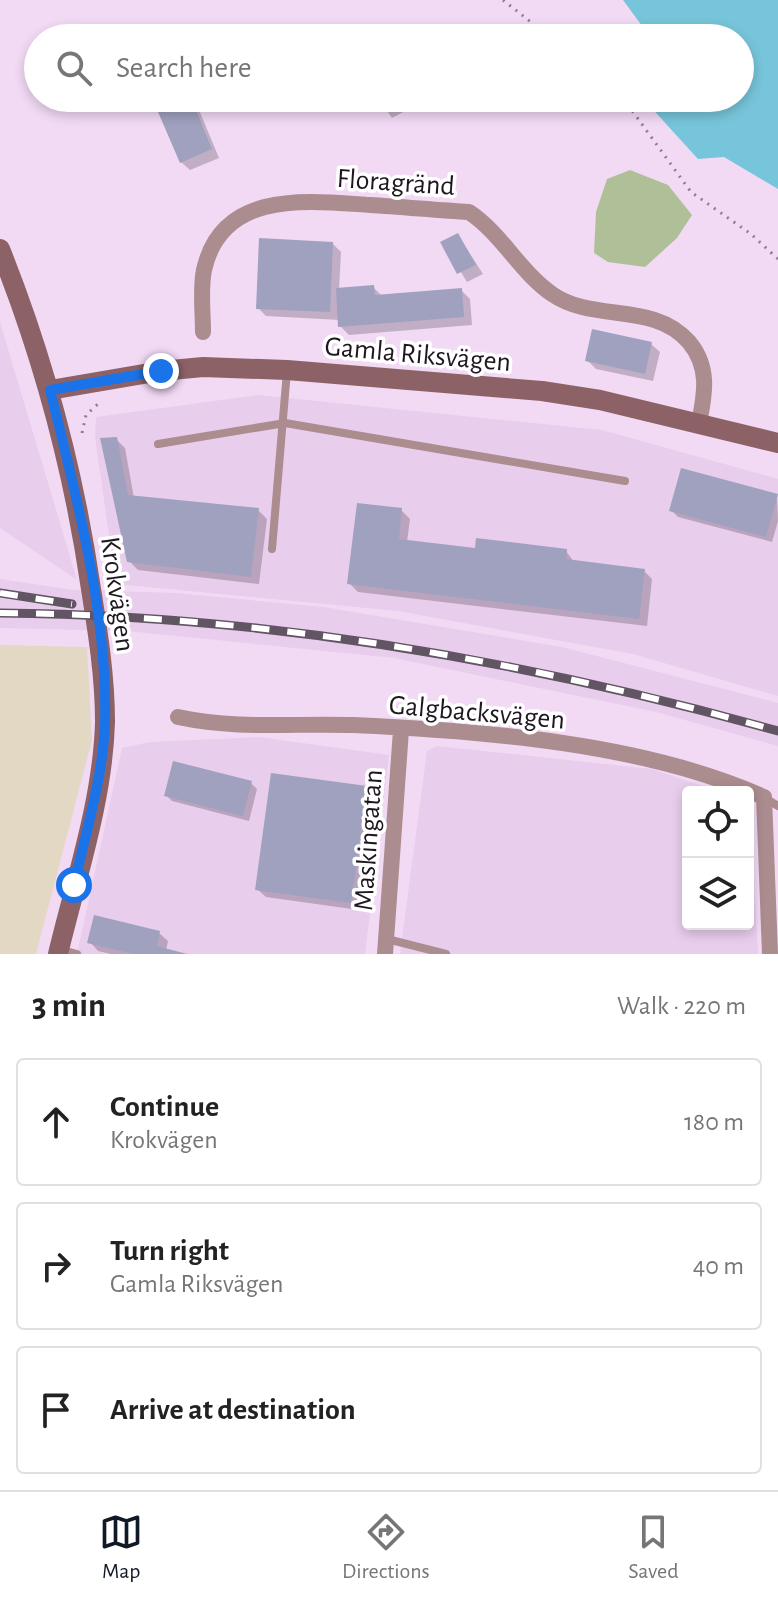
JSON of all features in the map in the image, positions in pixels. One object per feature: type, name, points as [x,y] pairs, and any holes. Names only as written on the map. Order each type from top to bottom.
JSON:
[{"type":"street","name":"Floragränd","points":[[203,332],[204,270],[217,240],[238,219],[265,206],[294,199],[469,212],[489,225],[550,293],[570,305],[642,316],[681,333],[698,352],[705,373],[699,423]]},
{"type":"street","name":"Krokvägen","points":[[0,249],[50,390],[88,568],[99,640],[105,722],[102,752],[65,952]]},
{"type":"street","name":"Gamla Riksvägen","points":[[50,390],[203,367],[287,370],[542,391],[600,400],[778,443]]},
{"type":"street","name":"Galgbacksvägen","points":[[178,717],[220,726],[354,725],[590,747],[668,764],[771,802]]},
{"type":"street","name":"Maskingatan","points":[[386,946],[401,730]]},
{"type":"street","points":[[770,954],[771,802]]},
{"type":"lane","points":[[272,549],[285,423],[287,370]]},
{"type":"lane","points":[[158,444],[285,423],[625,481]]},
{"type":"lane","points":[[386,946],[446,954]]},
{"type":"path","points":[[503,0],[533,24]]},
{"type":"path","points":[[633,112],[691,192],[709,208],[751,234],[778,259]]},
{"type":"shaded area","points":[[0,322],[77,580],[0,528]]},
{"type":"shaded area","points":[[258,395],[602,430],[778,479],[778,696],[633,654],[398,611],[116,584],[95,437],[96,417]]},
{"type":"shaded area","points":[[0,579],[74,590],[176,593],[324,607],[562,647],[778,703],[778,746],[656,712],[394,658],[126,631],[0,628]]},
{"type":"shaded area","points":[[0,645],[87,647],[92,740],[36,954],[0,954]]},
{"type":"shaded area","points":[[259,737],[389,755],[365,954],[77,954],[122,748],[150,742]]},
{"type":"shaded area","points":[[437,746],[652,769],[703,786],[682,786],[682,930],[754,930],[754,878],[758,954],[400,954],[427,751]]},
{"type":"green space","points":[[630,170],[668,185],[692,215],[677,238],[645,267],[608,262],[594,253],[596,212],[607,179]]},
{"type":"water","points":[[623,0],[778,0],[778,189],[724,157],[698,159],[655,112],[754,112],[754,24],[641,24]]},
{"type":"building","points":[[158,112],[197,112],[212,149],[180,163]]},
{"type":"building","points":[[458,233],[476,265],[457,274],[440,242]]},
{"type":"building","points":[[259,238],[333,242],[330,312],[256,309]]},
{"type":"building","points":[[374,285],[375,295],[462,288],[464,317],[338,327],[336,288]]},
{"type":"building","points":[[592,329],[652,342],[645,374],[585,361]]},
{"type":"building","points":[[117,437],[128,495],[259,508],[251,577],[127,562],[100,438]]},
{"type":"building","points":[[681,468],[778,494],[766,537],[669,511]]},
{"type":"building","points":[[357,503],[402,508],[399,539],[475,548],[476,538],[567,549],[566,559],[645,569],[639,619],[347,584]]},
{"type":"building","points":[[173,761],[252,781],[243,816],[164,796]]},
{"type":"building","points":[[271,773],[367,786],[351,903],[255,890]]},
{"type":"building","points":[[94,915],[160,931],[157,946],[187,954],[134,954],[87,943]]},
{"type":"railway","points":[[0,593],[72,604]]},
{"type":"railway","points":[[0,613],[198,622],[393,646],[587,683],[778,731]]},
{"type":"route","points":[[74,885],[98,783],[105,722],[104,687],[88,568],[69,465],[50,390],[161,371]]}]
